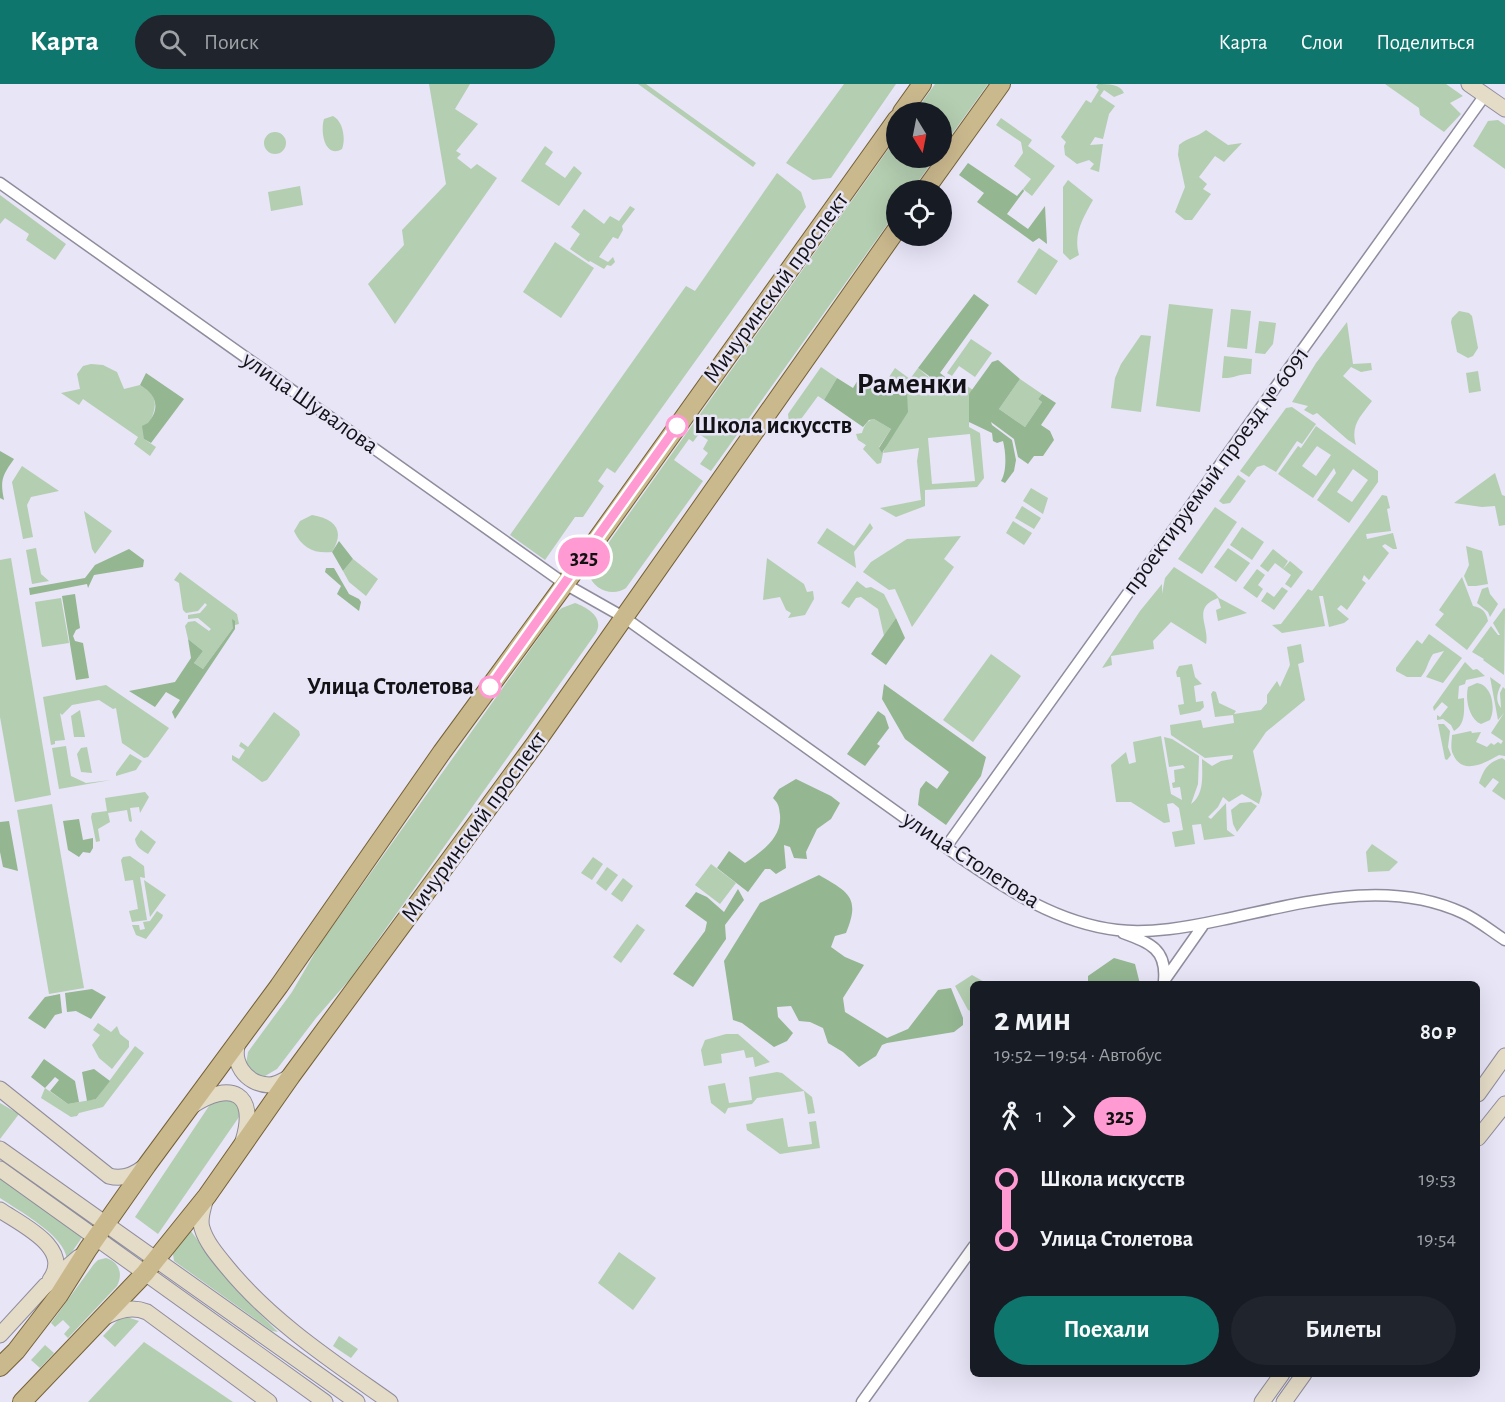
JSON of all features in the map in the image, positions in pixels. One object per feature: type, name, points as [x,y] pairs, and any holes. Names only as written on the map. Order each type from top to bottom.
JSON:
[{"type":"main road","points":[[909,102],[922,84]]},
{"type":"main road","points":[[932,180],[1001,84]]},
{"type":"main road","points":[[1469,84],[1505,110]]},
{"type":"main road","name":"Мичуринский проспект","points":[[0,1367],[16,1351],[59,1295],[147,1165],[279,986],[442,752],[565,584],[886,134]]},
{"type":"main road","name":"Мичуринский проспект","points":[[22,1402],[151,1267],[207,1196],[291,1076],[528,754],[886,244]]},
{"type":"main road","points":[[239,1040],[236,1059],[248,1077],[258,1083],[269,1085],[280,1083],[291,1076]]},
{"type":"main road","points":[[1480,1091],[1503,1061]]},
{"type":"main road","points":[[0,1089],[112,1178],[135,1173],[147,1165]]},
{"type":"main road","points":[[189,1108],[208,1096],[220,1092],[237,1094],[246,1105],[247,1113],[246,1133],[241,1149]]},
{"type":"main road","points":[[0,1096],[18,1104]]},
{"type":"main road","points":[[1480,1135],[1505,1104]]},
{"type":"main road","points":[[0,1149],[100,1232],[124,1237],[151,1267],[236,1318],[357,1402]]},
{"type":"main road","points":[[0,1169],[151,1267],[325,1402]]},
{"type":"main road","points":[[207,1196],[200,1219],[202,1228],[219,1257],[260,1304],[320,1353],[390,1402]]},
{"type":"main road","points":[[0,1210],[41,1238],[53,1251],[56,1266],[54,1274],[45,1286]]},
{"type":"main road","points":[[0,1335],[45,1286],[100,1232]]},
{"type":"main road","points":[[102,1319],[125,1310],[134,1309],[147,1312],[269,1402]]},
{"type":"main road","points":[[236,1318],[320,1353]]},
{"type":"main road","points":[[1262,1402],[1280,1377]]},
{"type":"main road","points":[[1284,1402],[1302,1377]]},
{"type":"street","name":"проектируемый проезд № 6091","points":[[946,847],[1485,95]]},
{"type":"street","name":"улица Шувалова","points":[[0,183],[565,584],[625,618]]},
{"type":"street","name":"улица Столетова","points":[[625,618],[946,847],[1015,894],[1049,912],[1118,930],[1149,930],[1203,924],[1338,897],[1394,896],[1436,903],[1463,913],[1505,940]]},
{"type":"street","points":[[1164,981],[1203,924]]},
{"type":"street","points":[[1118,930],[1147,942],[1159,953],[1165,968],[1163,981]]},
{"type":"street","points":[[862,1402],[970,1252]]},
{"type":"green space","points":[[429,84],[470,84],[455,109],[478,124],[456,151],[461,154],[457,158],[471,169],[477,164],[497,178],[395,324],[368,284],[404,245],[402,230],[446,184]]},
{"type":"green space","points":[[638,84],[646,84],[756,163],[753,167]]},
{"type":"green space","points":[[844,84],[896,84],[831,178],[813,180],[786,163]]},
{"type":"green space","points":[[935,84],[988,84],[952,134],[952,102],[922,102]]},
{"type":"green space","points":[[1098,84],[1117,86],[1124,93],[1114,97],[1104,90],[1100,96],[1115,106],[1109,114],[1103,139],[1095,137],[1090,145],[1103,144],[1099,172],[1090,169],[1094,164],[1089,160],[1077,164],[1065,155],[1066,142],[1061,137],[1086,100],[1091,103],[1099,90],[1096,87]]},
{"type":"green space","points":[[1385,84],[1446,84],[1463,96],[1450,103],[1461,114],[1444,132],[1420,115],[1419,108]]},
{"type":"green space","points":[[333,116],[339,122],[344,135],[342,149],[336,151],[328,147],[323,137],[324,119]]},
{"type":"green space","points":[[1001,118],[1032,140],[1028,146],[1055,166],[1032,196],[1023,189],[1031,179],[1014,166],[1023,153],[1021,142],[996,125]]},
{"type":"green space","points":[[1498,120],[1505,125],[1505,169],[1473,146],[1488,121]]},
{"type":"green space","points":[[1206,130],[1228,145],[1242,143],[1224,162],[1215,156],[1199,177],[1207,184],[1203,189],[1211,194],[1192,220],[1185,220],[1175,212],[1185,187],[1178,155],[1179,145]]},
{"type":"green space","points":[[275,132],[283,135],[286,143],[283,151],[275,154],[267,151],[264,143],[267,135]]},
{"type":"green space","points":[[545,146],[553,152],[545,164],[565,178],[574,166],[582,173],[559,206],[521,181]]},
{"type":"green space","points":[[886,152],[886,168],[928,168],[919,180],[886,180],[886,226],[711,471],[700,464],[708,453],[703,449],[708,440],[699,434],[693,442],[689,439],[674,460],[703,481],[626,588],[610,592],[599,588],[591,580],[589,574],[592,566]]},
{"type":"green space","points":[[968,163],[1017,196],[1023,189],[1024,191],[1007,214],[1028,229],[1045,206],[1047,244],[1039,238],[1033,242],[977,202],[984,193],[959,175]]},
{"type":"green space","points":[[777,173],[801,192],[806,207],[615,473],[607,468],[598,481],[604,486],[583,517],[575,517],[545,560],[510,535],[686,286],[695,291]]},
{"type":"green space","points":[[1068,180],[1093,200],[1078,233],[1079,255],[1070,260],[1063,253],[1063,187]]},
{"type":"green space","points":[[300,186],[303,205],[271,211],[268,192]]},
{"type":"green space","points":[[0,195],[66,244],[55,260],[26,240],[29,234],[5,218],[0,224]]},
{"type":"green space","points":[[630,206],[635,209],[622,226],[623,230],[618,239],[613,237],[599,257],[608,262],[613,257],[615,262],[611,266],[607,265],[604,269],[570,249],[580,234],[571,227],[584,209],[604,224],[610,216],[619,221]]},
{"type":"green space","points":[[555,242],[594,268],[561,318],[523,292]]},
{"type":"green space","points":[[1039,248],[1058,261],[1036,295],[1017,282]]},
{"type":"green space","points":[[974,294],[989,305],[940,373],[954,384],[949,394],[931,382],[929,376],[918,368]]},
{"type":"green space","points":[[1169,304],[1213,309],[1200,412],[1156,406]]},
{"type":"green space","points":[[1231,309],[1251,311],[1247,349],[1227,347]]},
{"type":"green space","points":[[1459,311],[1472,316],[1478,348],[1473,356],[1468,358],[1457,352],[1451,322]]},
{"type":"green space","points":[[1259,321],[1276,323],[1273,344],[1265,354],[1255,353]]},
{"type":"green space","points":[[1347,322],[1353,364],[1371,363],[1372,370],[1361,372],[1351,367],[1343,376],[1372,401],[1356,426],[1354,432],[1356,445],[1317,413],[1313,415],[1304,410],[1308,406],[1292,402],[1316,363]]},
{"type":"green space","points":[[1141,335],[1151,336],[1141,412],[1111,408],[1115,378],[1121,364]]},
{"type":"green space","points":[[971,339],[992,353],[975,377],[959,366],[952,376],[947,373]]},
{"type":"green space","points":[[1224,356],[1252,359],[1251,374],[1222,378]]},
{"type":"green space","points":[[998,360],[1020,379],[999,409],[1025,427],[1042,402],[1038,399],[1042,394],[1056,403],[1041,425],[1050,431],[1054,440],[1043,456],[1034,456],[1028,464],[1018,457],[1014,439],[991,422],[1012,440],[1016,460],[1014,471],[1005,483],[1001,481],[1005,462],[1003,441],[997,443],[993,441],[992,433],[969,422],[969,394],[992,362]]},
{"type":"green space","points":[[103,365],[117,372],[124,389],[140,385],[153,397],[154,409],[144,439],[156,447],[150,456],[134,444],[138,437],[83,399],[79,405],[61,393],[80,389],[77,374],[83,366]]},
{"type":"green space","points":[[821,367],[837,378],[824,400],[818,396],[790,434],[788,414]]},
{"type":"green space","points":[[895,368],[910,379],[918,368],[948,394],[954,384],[950,381],[955,378],[973,390],[969,395],[969,427],[980,433],[984,478],[977,487],[925,490],[925,506],[896,517],[880,508],[921,500],[917,461],[919,448],[883,453],[907,393],[881,389]],"holes":[[[970,434],[975,481],[932,484],[928,438]]]},
{"type":"green space","points":[[1478,371],[1481,391],[1469,393],[1466,373]]},
{"type":"green space","points":[[146,373],[184,399],[151,443],[144,439],[142,426],[148,423],[155,407],[153,397],[140,385]]},
{"type":"green space","points":[[861,375],[881,389],[907,393],[908,412],[882,453],[879,448],[891,429],[874,419],[869,420],[863,427],[824,400],[837,378],[853,388]]},
{"type":"green space","points":[[1020,379],[1042,394],[1038,399],[1042,402],[1025,427],[999,409]]},
{"type":"green space","points":[[1292,407],[1316,424],[1302,444],[1297,441],[1276,472],[1264,465],[1257,467],[1249,477],[1240,471],[1286,408]]},
{"type":"green space","points":[[874,419],[891,429],[879,447],[883,453],[881,463],[877,464],[863,449],[866,445],[858,440],[856,434],[862,433],[866,424]]},
{"type":"green space","points":[[1316,426],[1378,471],[1378,482],[1349,523],[1317,500],[1336,473],[1334,468],[1313,498],[1278,474],[1298,446],[1301,448]],"holes":[[[1317,446],[1331,455],[1316,476],[1302,466]],[[1353,469],[1368,480],[1352,502],[1337,492]]]},
{"type":"green space","points":[[0,451],[14,459],[3,478],[4,500],[0,498]]},
{"type":"green space","points":[[22,466],[59,491],[31,497],[27,505],[33,537],[23,539],[12,482]]},
{"type":"green space","points":[[1495,473],[1502,495],[1505,496],[1505,525],[1499,526],[1495,506],[1482,507],[1454,503]]},
{"type":"green space","points":[[1238,475],[1246,481],[1230,503],[1223,504],[1219,501]]},
{"type":"green space","points":[[1031,488],[1048,498],[1043,514],[1023,501]]},
{"type":"green space","points":[[1382,495],[1387,496],[1390,508],[1387,509],[1391,531],[1366,534],[1367,539],[1393,533],[1397,549],[1385,544],[1382,546],[1389,553],[1369,580],[1364,575],[1362,580],[1366,583],[1347,610],[1341,605],[1337,609],[1349,619],[1344,623],[1329,627],[1323,596],[1319,596],[1325,626],[1282,633],[1272,625],[1281,624],[1308,589],[1312,591]]},
{"type":"green space","points":[[1022,506],[1041,518],[1034,529],[1015,518]]},
{"type":"green space","points":[[1215,507],[1237,522],[1202,574],[1178,559]]},
{"type":"green space","points":[[84,511],[112,531],[95,554],[92,549]]},
{"type":"green space","points":[[312,515],[327,520],[336,527],[338,538],[332,552],[309,549],[294,531],[300,521]]},
{"type":"green space","points":[[1013,521],[1032,533],[1024,545],[1006,533]]},
{"type":"green space","points":[[870,523],[873,528],[854,552],[856,568],[817,543],[827,528],[854,546]]},
{"type":"green space","points":[[1242,527],[1264,542],[1252,560],[1230,545]]},
{"type":"green space","points":[[961,536],[944,559],[954,567],[912,627],[895,589],[889,590],[863,572],[871,562],[907,539]]},
{"type":"green space","points":[[339,541],[353,559],[343,571],[332,552]]},
{"type":"green space","points":[[1466,546],[1482,551],[1488,584],[1468,586],[1464,576],[1469,565]]},
{"type":"green space","points":[[36,548],[41,574],[49,581],[32,584],[26,550]]},
{"type":"green space","points":[[1228,548],[1250,563],[1236,582],[1214,567]]},
{"type":"green space","points":[[129,549],[144,560],[143,567],[94,575],[88,588],[87,584],[30,595],[29,588],[85,578],[95,565]]},
{"type":"green space","points":[[1273,549],[1288,561],[1283,569],[1275,563],[1268,572],[1260,566]]},
{"type":"green space","points":[[11,558],[51,795],[15,802],[0,717],[0,560]]},
{"type":"green space","points":[[767,558],[804,584],[807,592],[813,591],[814,599],[805,615],[788,618],[791,613],[786,610],[780,597],[763,600]]},
{"type":"green space","points":[[353,559],[378,579],[366,596],[349,582],[343,571]]},
{"type":"green space","points":[[1290,561],[1303,572],[1291,588],[1285,584],[1291,575],[1283,569]]},
{"type":"green space","points":[[1174,567],[1215,593],[1219,598],[1247,613],[1218,621],[1216,610],[1221,608],[1218,598],[1210,602],[1203,612],[1206,644],[1171,622],[1153,641],[1154,649],[1111,656],[1112,665],[1102,668],[1140,611],[1162,584],[1162,594],[1165,578]]},
{"type":"green space","points":[[326,568],[334,568],[349,594],[359,599],[361,602],[359,611],[337,594],[341,586],[325,572]]},
{"type":"green space","points":[[1257,569],[1265,575],[1258,585],[1263,589],[1257,598],[1243,588]]},
{"type":"green space","points":[[180,572],[237,614],[239,624],[235,625],[235,621],[233,628],[203,669],[194,663],[203,651],[188,639],[185,626],[188,622],[195,621],[209,631],[211,629],[198,618],[188,619],[188,615],[200,613],[207,605],[205,603],[198,611],[186,613],[183,610],[179,583],[174,580]]},
{"type":"green space","points":[[1462,577],[1473,606],[1483,610],[1488,621],[1467,650],[1435,625],[1444,614],[1439,610]]},
{"type":"green space","points":[[857,581],[866,588],[871,587],[884,594],[896,618],[884,636],[878,609],[861,597],[856,598],[849,608],[841,603]]},
{"type":"green space","points":[[1282,587],[1288,591],[1274,610],[1261,601],[1267,592],[1274,597]]},
{"type":"green space","points":[[1488,587],[1490,594],[1498,604],[1490,617],[1488,612],[1477,603],[1482,589]]},
{"type":"green space","points":[[75,594],[80,628],[73,636],[75,641],[83,643],[89,678],[76,680],[62,596]]},
{"type":"green space","points":[[61,598],[69,643],[42,647],[35,602]]},
{"type":"green space","points":[[575,603],[590,611],[597,618],[596,633],[350,979],[316,1018],[277,1069],[265,1076],[253,1074],[246,1064],[248,1052],[292,992],[320,944],[557,612]]},
{"type":"green space","points":[[1504,608],[1504,675],[1472,652],[1491,626],[1500,635],[1493,623]]},
{"type":"green space","points":[[896,618],[905,638],[886,665],[871,654]]},
{"type":"green space","points":[[232,619],[235,621],[235,629],[175,719],[172,712],[180,700],[166,692],[155,707],[129,691],[175,682],[191,658],[188,639],[203,651],[194,663],[203,669],[233,628]]},
{"type":"green space","points":[[1429,634],[1462,658],[1443,683],[1426,677],[1444,651],[1433,654],[1421,677],[1407,677],[1396,671],[1417,640],[1422,644]]},
{"type":"green space","points":[[1301,644],[1304,662],[1298,664],[1305,700],[1266,732],[1253,751],[1262,794],[1259,804],[1242,794],[1229,802],[1223,797],[1218,807],[1208,817],[1211,819],[1226,803],[1227,830],[1235,836],[1204,840],[1201,824],[1192,825],[1195,844],[1175,847],[1172,832],[1183,830],[1179,808],[1173,803],[1167,804],[1170,822],[1164,823],[1131,802],[1116,802],[1111,765],[1126,752],[1129,764],[1136,762],[1133,742],[1161,736],[1171,794],[1182,800],[1180,787],[1173,788],[1172,783],[1175,782],[1174,770],[1185,768],[1183,765],[1169,767],[1164,737],[1172,739],[1199,756],[1198,784],[1191,804],[1201,789],[1202,759],[1212,766],[1232,759],[1233,755],[1205,758],[1171,735],[1170,725],[1201,720],[1203,728],[1234,723],[1233,715],[1215,717],[1211,694],[1213,691],[1216,692],[1219,703],[1236,711],[1234,714],[1261,710],[1267,703],[1267,695],[1277,681],[1280,687],[1290,665],[1287,647]]},
{"type":"green space","points":[[991,654],[1021,676],[973,742],[943,720]]},
{"type":"green space","points":[[1465,662],[1473,670],[1477,669],[1485,676],[1466,680],[1465,684],[1459,686],[1458,699],[1464,698],[1464,716],[1461,725],[1454,731],[1451,725],[1443,719],[1437,720],[1437,715],[1440,717],[1448,707],[1442,702],[1434,711],[1433,707]]},
{"type":"green space","points":[[1192,664],[1195,677],[1202,684],[1194,686],[1196,702],[1203,701],[1204,707],[1200,711],[1180,715],[1178,705],[1184,704],[1180,677],[1177,677],[1176,672],[1179,666]]},
{"type":"green space","points":[[1490,677],[1501,685],[1497,697],[1501,708],[1500,693],[1503,687],[1505,689],[1505,756],[1499,755],[1474,766],[1462,765],[1452,752],[1452,735],[1471,731],[1472,733],[1481,732],[1476,742],[1487,747],[1491,743],[1501,744],[1503,741],[1491,733],[1504,713],[1498,720]]},
{"type":"green space","points":[[1477,683],[1489,692],[1493,709],[1490,720],[1481,724],[1473,718],[1467,697],[1468,687]]},
{"type":"green space","points":[[884,684],[986,757],[981,776],[946,825],[918,805],[920,789],[926,781],[937,789],[949,772],[905,739],[882,699]]},
{"type":"green space","points":[[106,685],[169,728],[148,757],[144,758],[122,743],[116,708],[113,709],[99,700],[72,705],[62,715],[60,713],[65,740],[55,741],[55,744],[51,745],[43,697]]},
{"type":"green space","points":[[80,710],[85,737],[74,737],[71,716]]},
{"type":"green space","points":[[878,711],[885,716],[889,728],[877,744],[880,746],[865,766],[847,754]]},
{"type":"green space","points":[[274,712],[299,731],[300,735],[267,780],[262,782],[232,760],[232,755],[239,759],[245,750],[239,746],[241,742],[248,747]]},
{"type":"green space","points":[[1438,724],[1444,724],[1450,731],[1448,747],[1451,755],[1447,760],[1445,759]]},
{"type":"green space","points":[[66,746],[71,776],[86,783],[111,780],[59,789],[52,748]]},
{"type":"green space","points":[[87,747],[92,773],[81,772],[77,754],[81,748]]},
{"type":"green space","points":[[130,754],[142,761],[136,770],[116,776],[116,773]]},
{"type":"green space","points":[[1502,758],[1505,760],[1505,800],[1492,791],[1499,782],[1493,778],[1485,788],[1479,783],[1487,767]]},
{"type":"green space","points":[[796,779],[831,796],[840,803],[831,819],[817,829],[806,852],[807,859],[794,858],[790,847],[784,845],[786,868],[776,874],[770,869],[765,869],[748,892],[717,868],[729,851],[745,863],[770,843],[780,823],[779,808],[773,798],[779,789]]},
{"type":"green space","points":[[145,792],[149,797],[140,813],[139,807],[130,808],[131,822],[127,810],[108,813],[110,822],[98,829],[100,841],[96,842],[91,817],[92,813],[107,811],[105,798]]},
{"type":"green space","points":[[1251,802],[1257,806],[1237,832],[1231,810],[1240,803]]},
{"type":"green space","points":[[52,804],[84,988],[49,994],[17,810]]},
{"type":"green space","points":[[79,819],[83,840],[93,838],[93,848],[90,853],[83,852],[79,857],[68,850],[63,821]]},
{"type":"green space","points":[[9,821],[18,871],[3,867],[0,852],[0,822]]},
{"type":"green space","points":[[141,830],[156,842],[148,854],[139,848],[135,839]]},
{"type":"green space","points":[[1372,844],[1398,862],[1389,871],[1368,872],[1366,852]]},
{"type":"green space","points":[[130,856],[144,866],[145,878],[140,877],[147,920],[132,922],[129,911],[138,909],[133,880],[125,881],[121,860],[123,857]]},
{"type":"green space","points":[[593,857],[603,864],[592,880],[581,873]]},
{"type":"green space","points":[[711,864],[736,883],[720,904],[695,885]]},
{"type":"green space","points":[[607,867],[618,875],[606,891],[596,883]]},
{"type":"green space","points":[[819,875],[844,891],[852,903],[846,933],[835,936],[831,947],[845,957],[864,965],[843,998],[845,1012],[887,1038],[908,1029],[938,990],[951,988],[963,1018],[963,1025],[954,1032],[882,1045],[876,1056],[859,1067],[843,1052],[828,1043],[823,1028],[810,1022],[799,1021],[791,1006],[777,1007],[778,1017],[793,1033],[787,1041],[774,1047],[742,1023],[733,1020],[724,961],[760,903]]},
{"type":"green space","points":[[623,878],[633,886],[622,902],[611,894]]},
{"type":"green space","points":[[144,880],[166,895],[150,917]]},
{"type":"green space","points":[[738,889],[744,900],[725,925],[726,939],[693,987],[673,974],[705,931],[707,922],[685,906],[696,892],[707,897],[724,912]]},
{"type":"green space","points":[[157,911],[163,915],[162,918],[146,939],[136,935],[132,925],[139,925],[140,930],[145,929],[143,922],[150,921]]},
{"type":"green space","points":[[637,924],[645,930],[621,963],[613,957]]},
{"type":"green space","points":[[1114,958],[1135,964],[1139,981],[1088,981],[1088,976]]},
{"type":"green space","points":[[972,975],[983,981],[970,981],[970,1011],[968,1010],[955,986]]},
{"type":"green space","points":[[92,989],[106,997],[91,1019],[76,1011],[67,1012],[65,993]]},
{"type":"green space","points":[[60,994],[62,1013],[55,1015],[45,1029],[28,1018],[45,997]]},
{"type":"green space","points":[[98,1023],[111,1032],[117,1026],[120,1034],[129,1041],[129,1047],[112,1069],[99,1058],[92,1045],[100,1035],[93,1030]]},
{"type":"green space","points":[[726,1034],[738,1034],[770,1062],[755,1067],[753,1057],[746,1058],[744,1050],[721,1054],[722,1063],[704,1066],[701,1050],[705,1040]]},
{"type":"green space","points":[[135,1046],[144,1053],[103,1107],[71,1117],[41,1098],[45,1088],[68,1104],[96,1099]]},
{"type":"green space","points":[[44,1059],[75,1081],[79,1102],[68,1104],[50,1091],[59,1080],[55,1077],[45,1088],[31,1077]]},
{"type":"green space","points":[[94,1069],[110,1081],[96,1099],[87,1101],[82,1072]]},
{"type":"green space","points":[[782,1073],[812,1097],[815,1113],[808,1114],[804,1091],[757,1098],[752,1104],[728,1108],[725,1114],[711,1103],[708,1086],[725,1083],[729,1103],[752,1100],[749,1077]]},
{"type":"green space","points":[[215,1100],[236,1104],[239,1117],[158,1234],[135,1217]]},
{"type":"green space","points":[[0,1103],[19,1114],[0,1139]]},
{"type":"green space","points":[[783,1118],[788,1147],[812,1144],[809,1122],[816,1121],[820,1148],[780,1154],[747,1130],[746,1124]]},
{"type":"green space","points":[[0,1177],[83,1236],[67,1259],[58,1241],[29,1217],[0,1198]]},
{"type":"green space","points":[[190,1230],[235,1289],[278,1332],[272,1331],[174,1261],[173,1254]]},
{"type":"green space","points":[[619,1252],[656,1278],[633,1310],[598,1283]]},
{"type":"green space","points":[[106,1258],[119,1269],[120,1278],[117,1286],[68,1338],[64,1334],[70,1327],[63,1320],[55,1327],[51,1323],[94,1264]]},
{"type":"green space","points":[[127,1317],[139,1321],[115,1347],[103,1336],[118,1320]]},
{"type":"green space","points":[[339,1336],[358,1349],[351,1358],[333,1346]]},
{"type":"green space","points":[[144,1342],[233,1402],[88,1402]]},
{"type":"green space","points":[[45,1345],[54,1353],[40,1368],[31,1360]]},
{"type":"bus line","name":"325","points":[[490,687],[677,426]]},
{"type":"place","name":"Школа искусств","points":[[677,426]]},
{"type":"place","name":"Улица Столетова","points":[[490,687]]},
{"type":"district","name":"Раменки","points":[[912,384]]}]
